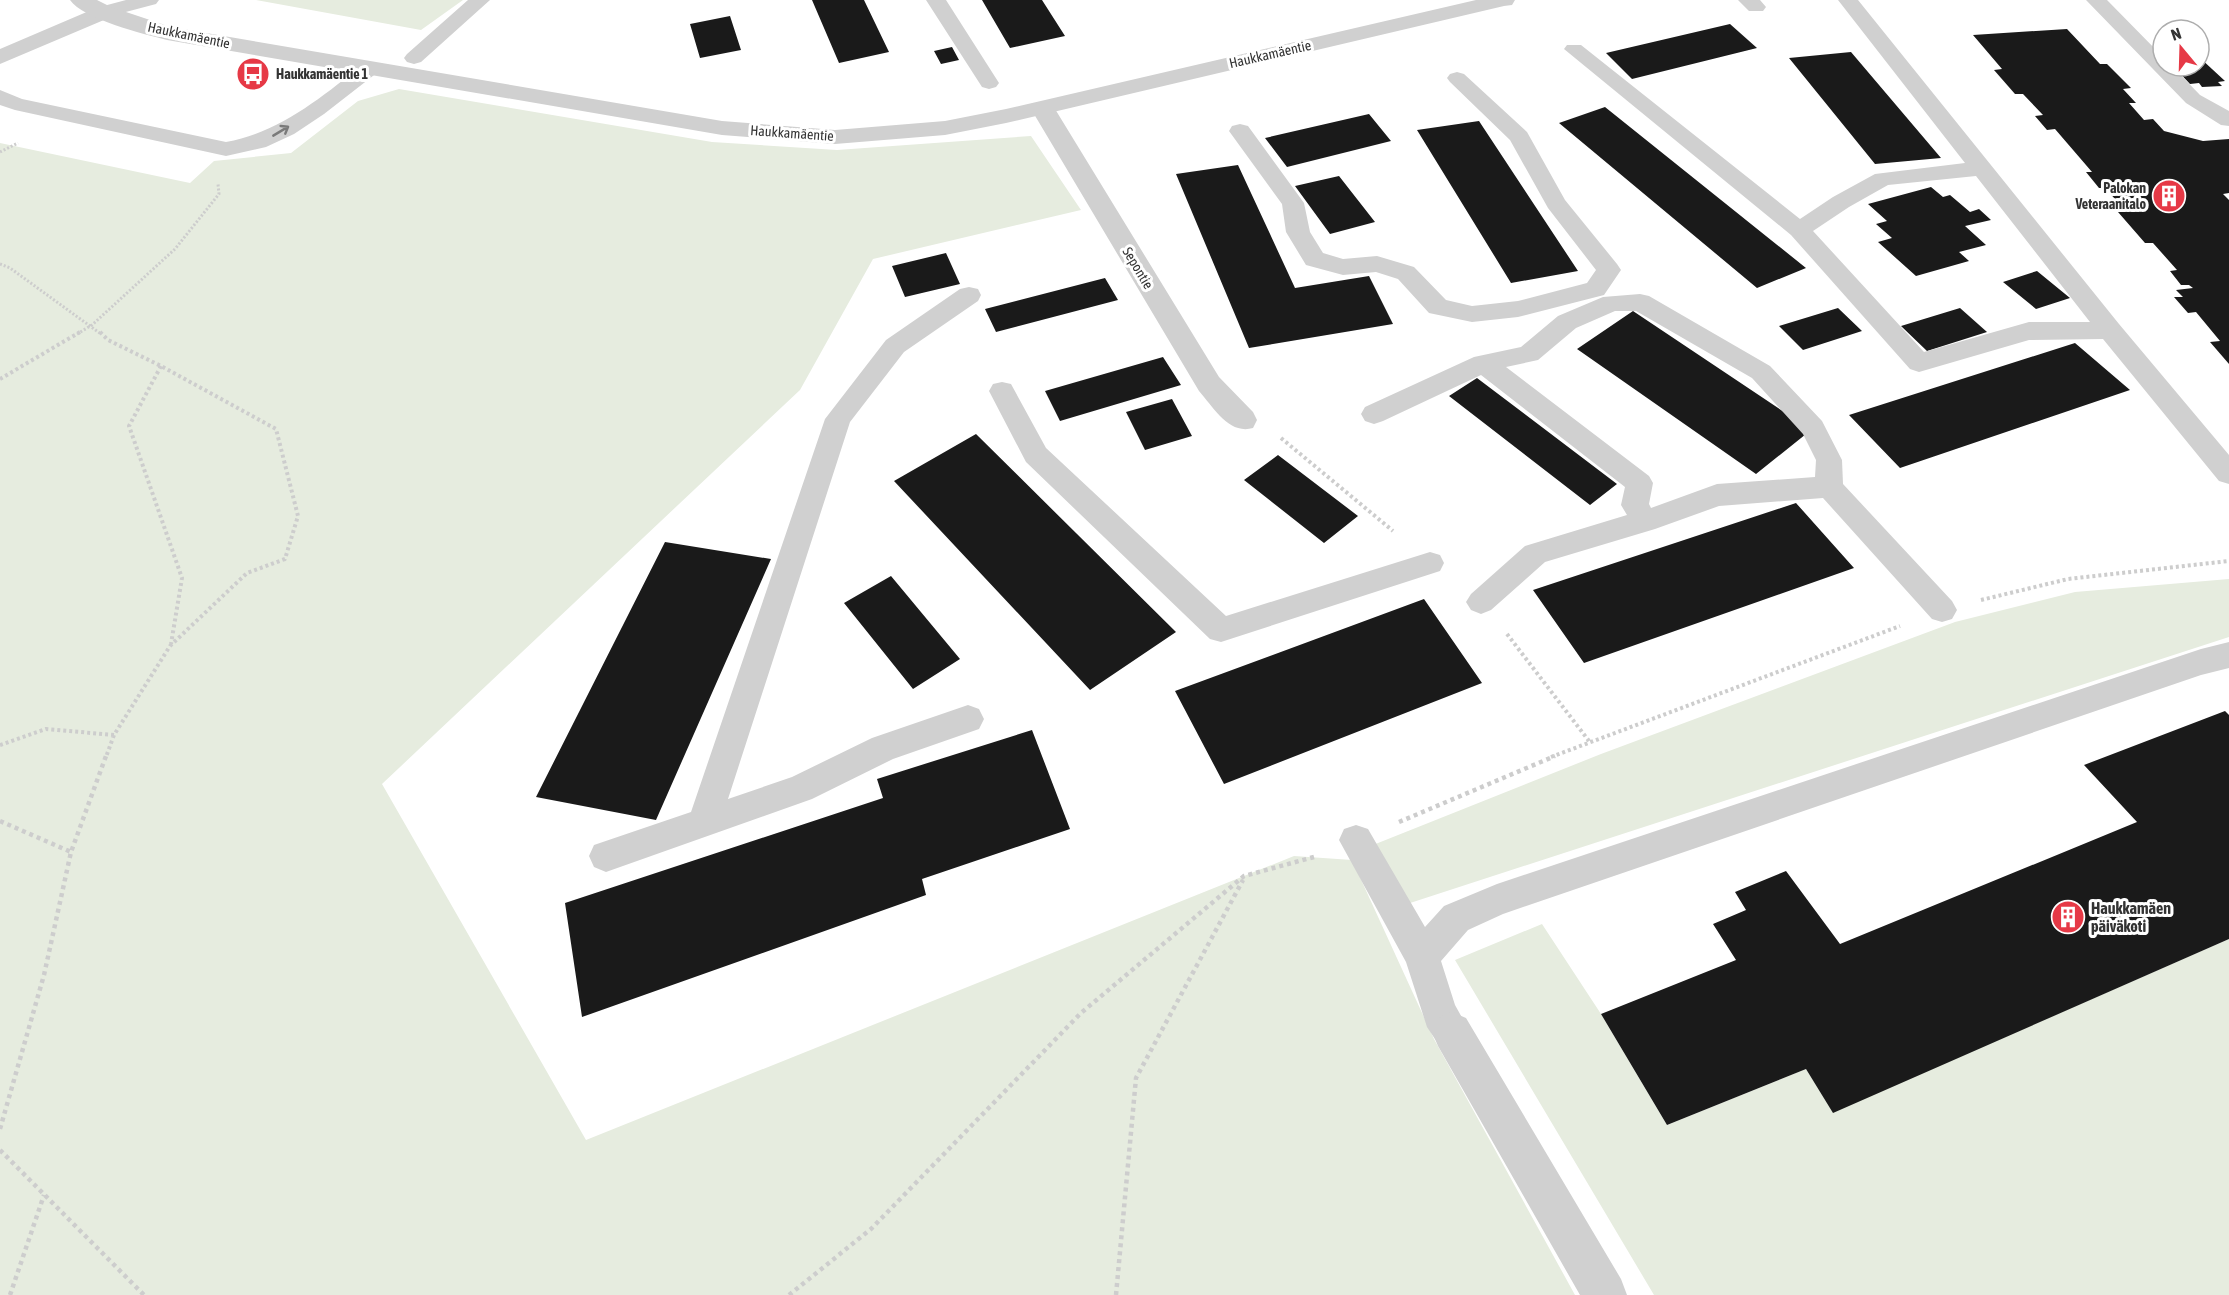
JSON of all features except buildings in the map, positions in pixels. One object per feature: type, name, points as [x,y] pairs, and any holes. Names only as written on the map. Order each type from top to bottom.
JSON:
[{"type":"street","name":"Haukkamäentie","points":[[81,0],[103,12],[167,33],[722,128],[835,137],[945,128],[1043,109],[1504,0]]},
{"type":"street","points":[[0,57],[103,12]]},
{"type":"street","name":"Sepontie","points":[[1043,109],[1209,384],[1243,420]]},
{"type":"street","points":[[1452,1032],[1605,1295]]},
{"type":"lane","points":[[103,12],[149,0]]},
{"type":"lane","points":[[414,58],[480,0]]},
{"type":"lane","points":[[936,0],[989,83]]},
{"type":"lane","points":[[1848,0],[2110,330],[2229,474]]},
{"type":"lane","points":[[2096,0],[2193,99],[2229,120]]},
{"type":"lane","points":[[1574,49],[1799,230],[1919,363],[2029,331],[2110,330]]},
{"type":"lane","points":[[0,96],[15,104],[220,147],[259,142],[272,136],[318,109],[371,68]]},
{"type":"lane","points":[[1240,131],[1293,203],[1298,232],[1314,259],[1343,267],[1377,264],[1406,273],[1438,307],[1472,314],[1518,309],[1595,289],[1609,270],[1556,203],[1519,137],[1457,78]]},
{"type":"lane","points":[[1799,230],[1841,202],[1883,179],[1983,168]]},
{"type":"lane","points":[[704,822],[838,419],[895,346],[969,295]]},
{"type":"lane","points":[[1374,414],[1483,363],[1528,354],[1568,322],[1612,303],[1640,302],[1761,372],[1813,428],[1829,460],[1829,487],[1942,610]]},
{"type":"lane","points":[[1483,363],[1639,483],[1635,506],[1645,521]]},
{"type":"lane","points":[[1002,392],[1036,455],[1221,630],[1430,563]]},
{"type":"lane","points":[[1481,602],[1535,554],[1645,521],[1717,495],[1829,487]]},
{"type":"lane","points":[[1422,956],[1455,918],[1497,900],[2189,666],[2229,655]]},
{"type":"lane","points":[[606,856],[801,789],[884,748],[968,719]]},
{"type":"lane","points":[[1356,840],[1422,956],[1440,1014],[1452,1032]]},
{"type":"path","points":[[0,379],[92,325],[175,249],[219,194],[220,147]]},
{"type":"path","points":[[0,264],[10,268],[92,325],[108,340],[161,366],[276,429],[298,516],[285,560],[247,573],[170,646],[114,735],[71,852],[44,975],[0,1129]]},
{"type":"path","points":[[161,366],[129,426],[182,578],[170,646]]},
{"type":"path","points":[[0,745],[46,729],[114,735]]},
{"type":"path","points":[[789,1295],[871,1229],[1081,1013],[1244,876],[1326,853],[1589,741]]},
{"type":"path","points":[[0,821],[71,852]]},
{"type":"path","points":[[1116,1295],[1136,1078],[1244,876]]},
{"type":"path","points":[[0,1150],[144,1295]]},
{"type":"path","points":[[9,1295],[44,1195]]},
{"type":"shaded area","points":[[256,0],[463,0],[421,30]]},
{"type":"shaded area","points":[[399,89],[712,142],[837,150],[1031,136],[1081,210],[873,259],[800,390],[382,784],[586,1140],[1294,856],[1352,860],[1434,1039],[1575,1295],[0,1295],[0,143],[190,183],[214,161],[291,153],[358,101]]},
{"type":"shaded area","points":[[2229,579],[2229,637],[1407,904],[1373,845],[1601,754],[1955,622],[2075,592]]},
{"type":"shaded area","points":[[1542,924],[1601,1014],[1667,1125],[1806,1069],[1833,1112],[2229,939],[2229,1295],[1654,1295],[1455,960]]},
{"type":"place","name":"Haukkamäentie 1","points":[[253,74]]},
{"type":"place","name":"Palokan Veteraanitalo","points":[[2169,196]]},
{"type":"place","name":"Haukkamäen päiväkoti","points":[[2068,917]]}]
